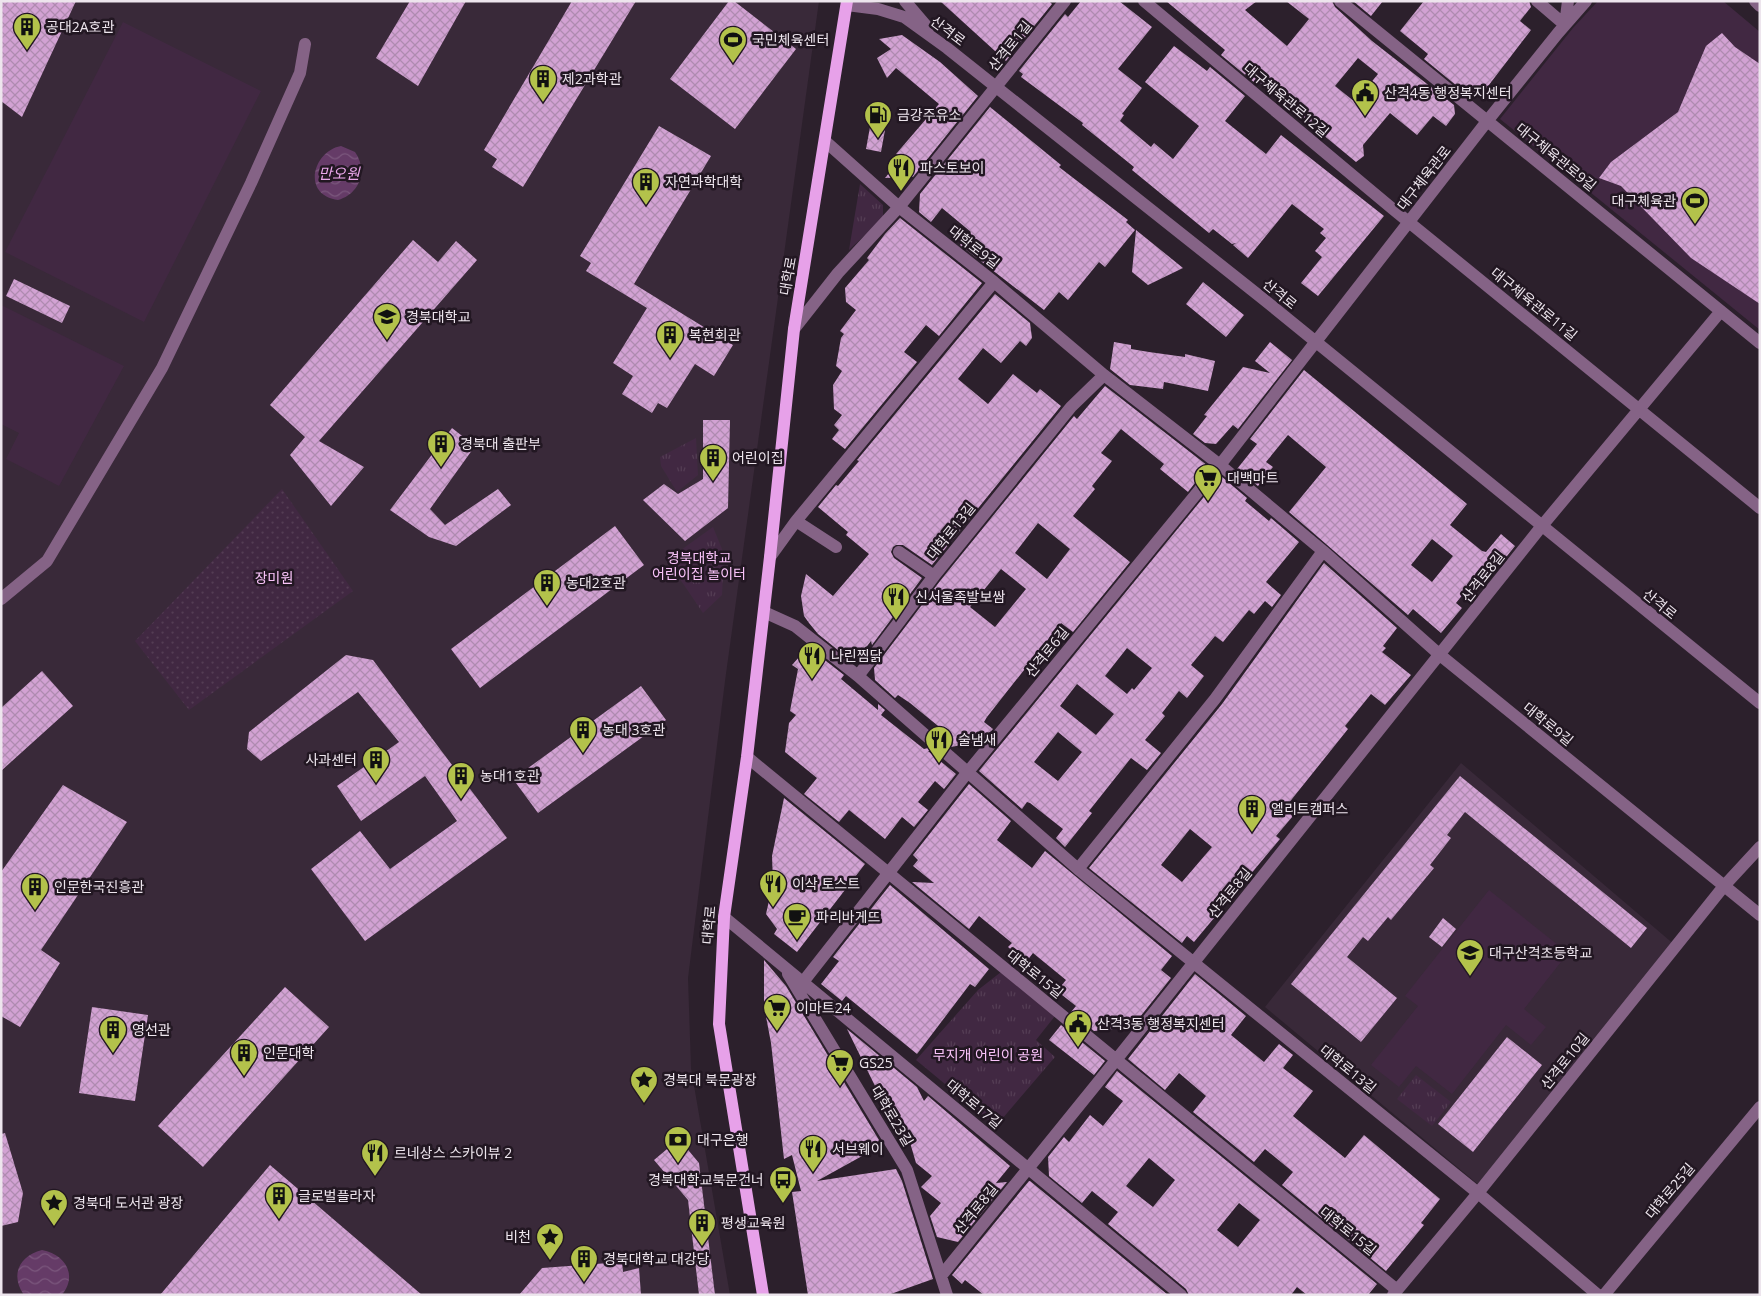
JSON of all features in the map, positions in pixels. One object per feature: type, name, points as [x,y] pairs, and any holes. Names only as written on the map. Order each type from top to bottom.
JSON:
[{"type":"main road","name":"대학로","points":[[763,1295],[719,1024],[724,917],[747,757],[794,329],[826,142],[847,3]]},
{"type":"street","points":[[905,1],[947,48]]},
{"type":"street","name":"산격로1길","points":[[997,87],[1065,1]]},
{"type":"street","name":"대구체육관로12길","points":[[1144,1],[1409,222]]},
{"type":"street","name":"대구체육관로9길","points":[[1340,1],[1760,343]]},
{"type":"street","points":[[1537,1],[1561,29]]},
{"type":"street","points":[[1561,29],[1568,1]]},
{"type":"street","name":"대구체육관로","points":[[1314,341],[1488,120],[1586,1]]},
{"type":"street","points":[[1754,1],[1760,6]]},
{"type":"street","name":"산격로","points":[[847,3],[878,9],[904,17],[947,48],[1314,341],[1760,703]]},
{"type":"street","points":[[1,599],[47,561],[162,368],[252,183],[300,73],[305,44]]},
{"type":"street","points":[[794,329],[838,273],[899,207],[997,87]]},
{"type":"street","name":"대학로9길","points":[[826,142],[899,207],[994,282],[1104,375],[1220,465],[1323,551],[1440,656],[1760,915]]},
{"type":"street","name":"대구체육관로11길","points":[[1409,222],[1760,508]]},
{"type":"street","name":"대학로","points":[[770,557],[796,521],[994,282]]},
{"type":"street","points":[[1541,527],[1721,312]]},
{"type":"street","name":"산격로6길","points":[[803,982],[967,773],[1220,465],[1314,341]]},
{"type":"street","name":"대학로13길","points":[[858,676],[934,576],[1071,407],[1104,375]]},
{"type":"street","points":[[796,521],[836,547]]},
{"type":"street","name":"산격로8길","points":[[941,1276],[1440,656],[1541,527]]},
{"type":"street","points":[[1078,869],[1221,690],[1323,551]]},
{"type":"street","points":[[899,552],[934,576]]},
{"type":"street","name":"대학로13길","points":[[764,612],[795,626],[858,676],[1078,869],[1478,1193],[1598,1295]]},
{"type":"street","name":"대학로15길","points":[[747,757],[1395,1292]]},
{"type":"street","name":"산격로10길","points":[[1395,1292],[1478,1193],[1724,886],[1760,847]]},
{"type":"street","name":"대학로17길","points":[[724,917],[1181,1295]]},
{"type":"street","name":"대학로23길","points":[[783,966],[907,1170],[948,1293]]},
{"type":"street","name":"대학로25길","points":[[1604,1295],[1760,1107]]},
{"type":"shaded area","name":"경북대학교","points":[[1,1],[819,1],[725,681],[688,978],[691,1068],[730,1295],[1,1295]]},
{"type":"shaded area","name":"대구산격초등학교","points":[[1461,763],[1676,946],[1480,1186],[1265,1007]]},
{"type":"green space","name":"대구체육관","points":[[1598,1],[1723,1],[1760,32],[1760,330],[1500,119],[1573,28]]},
{"type":"green space","points":[[123,22],[261,91],[144,322],[5,252]]},
{"type":"green space","points":[[860,184],[883,205],[883,218],[849,250]]},
{"type":"green space","points":[[1,305],[124,366],[59,486],[6,459],[19,433],[1,424]]},
{"type":"green space","points":[[696,438],[698,475],[677,492],[661,466],[660,457]]},
{"type":"green space","name":"장미원","points":[[282,489],[353,591],[189,710],[135,641]]},
{"type":"green space","name":"경북대학교 어린이집 놀이터","points":[[713,527],[724,554],[722,595],[703,613],[667,560]]},
{"type":"green space","points":[[1489,890],[1568,953],[1524,1009],[1546,1027],[1531,1045],[1506,1025],[1452,1094],[1416,1066],[1399,1087],[1371,1065],[1418,1006],[1405,996]]},
{"type":"green space","name":"무지개 어린이 공원","points":[[1001,972],[1055,1016],[1036,1040],[1055,1057],[996,1126],[916,1060],[978,990]]},
{"type":"green space","points":[[1416,1075],[1451,1102],[1432,1126],[1397,1099]]},
{"type":"water","name":"만오원","points":[[341,146],[355,152],[361,166],[361,174],[360,180],[352,192],[338,200],[326,196],[319,190],[315,182],[315,173],[318,164],[324,156],[331,150]]},
{"type":"water","points":[[42,1250],[57,1256],[67,1266],[69,1280],[62,1295],[24,1295],[20,1288],[17,1274],[19,1267],[28,1257]]},
{"type":"building","name":"공대2A호관","points":[[1,1],[76,1],[22,117],[1,101]]},
{"type":"building","points":[[410,1],[466,1],[418,86],[376,58]]},
{"type":"building","name":"제2과학관","points":[[572,1],[636,1],[523,187],[492,167],[497,159],[484,150]]},
{"type":"building","name":"국민체육센터","points":[[729,1],[734,1],[796,49],[735,129],[670,79]]},
{"type":"building","points":[[940,1],[1049,1],[1052,4],[1006,61]]},
{"type":"building","points":[[1081,1],[1119,1],[1152,27],[1118,69],[1142,88],[1122,114],[1124,115],[1120,121],[1151,147],[1154,143],[1173,159],[1199,126],[1145,82],[1174,46],[1207,71],[1210,67],[1245,96],[1225,121],[1266,154],[1281,135],[1384,216],[1318,296],[1301,283],[1322,257],[1315,251],[1326,238],[1320,233],[1324,229],[1292,204],[1248,258],[1233,245],[1236,243],[1232,244],[1213,229],[1209,233],[1132,170],[1134,167],[1082,125],[1083,123],[1021,77],[1023,74],[1019,71],[1065,14],[1068,17]]},
{"type":"building","points":[[1166,1],[1257,1],[1245,10],[1287,46],[1309,19],[1286,1],[1332,1],[1335,7],[1372,41],[1454,105],[1455,114],[1446,126],[1433,116],[1417,135],[1390,113],[1363,145],[1364,156],[1356,162],[1258,81],[1255,83],[1221,55],[1225,50]],"holes":[[[1358,58],[1378,74],[1355,102],[1335,86]]]},
{"type":"building","points":[[1353,1],[1383,1],[1371,16]]},
{"type":"building","points":[[1424,1],[1529,1],[1531,7],[1520,21],[1531,30],[1482,94],[1468,95],[1424,59],[1428,54],[1400,31]]},
{"type":"building","points":[[1722,33],[1735,47],[1760,64],[1760,304],[1691,258],[1621,186],[1599,178],[1611,162],[1678,112],[1706,46]]},
{"type":"building","points":[[902,35],[940,62],[978,96],[913,177],[885,178],[903,156],[896,154],[939,104],[896,68],[887,78],[877,58],[891,49],[879,39]]},
{"type":"building","points":[[874,105],[889,108],[881,152],[866,149]]},
{"type":"building","points":[[990,107],[1061,165],[1059,167],[1128,220],[1126,222],[1135,230],[1105,267],[1099,262],[1068,300],[1059,292],[1044,310],[960,245],[971,232],[942,208],[931,222],[919,212],[920,194]]},
{"type":"building","points":[[659,126],[711,156],[634,284],[733,345],[714,376],[695,364],[667,408],[658,403],[652,413],[622,394],[633,376],[613,363],[647,308],[586,271],[591,263],[580,256]]},
{"type":"building","points":[[900,218],[982,283],[939,336],[926,325],[904,352],[917,362],[845,449],[832,439],[839,430],[834,425],[842,415],[834,409],[833,385],[842,371],[836,366],[841,338],[844,334],[840,331],[856,310],[846,302],[845,288],[869,260],[867,258],[885,234]]},
{"type":"building","points":[[1136,230],[1183,268],[1148,285],[1132,272]]},
{"type":"building","points":[[413,240],[438,262],[456,241],[477,260],[319,441],[364,467],[331,506],[290,455],[305,437],[270,405]]},
{"type":"building","points":[[14,279],[70,306],[62,323],[6,296]]},
{"type":"building","points":[[1203,282],[1244,315],[1226,337],[1186,304]]},
{"type":"building","points":[[995,294],[1030,323],[1032,338],[1026,346],[1020,341],[1001,363],[983,348],[958,379],[988,404],[1013,374],[1037,393],[1040,389],[1061,406],[932,565],[903,545],[893,547],[891,552],[894,558],[922,578],[872,645],[871,641],[854,663],[818,634],[809,623],[804,616],[801,596],[806,574],[833,596],[869,554],[846,535],[848,532],[818,507],[859,461],[857,460]]},
{"type":"building","points":[[1114,342],[1131,345],[1131,349],[1185,357],[1185,354],[1215,361],[1208,391],[1164,382],[1163,389],[1130,385],[1110,369]]},
{"type":"building","points":[[1270,342],[1292,360],[1238,429],[1233,425],[1216,444],[1205,443],[1193,434],[1207,416],[1204,415],[1243,367],[1270,373],[1255,361]]},
{"type":"building","points":[[1304,370],[1467,504],[1450,525],[1482,551],[1486,552],[1501,534],[1515,546],[1487,581],[1479,574],[1456,603],[1462,608],[1441,633],[1413,609],[1408,615],[1289,512],[1326,467],[1288,435],[1266,462],[1273,467],[1258,486],[1237,469],[1257,444],[1250,439]],"holes":[[[1432,539],[1453,556],[1432,582],[1411,565]]]},
{"type":"building","points":[[1105,386],[1208,466],[1188,492],[1160,469],[1164,464],[1121,429],[1101,453],[1112,461],[1092,486],[1095,489],[1073,516],[1130,562],[1073,632],[1061,623],[987,717],[984,722],[993,729],[982,741],[951,747],[938,736],[943,730],[898,695],[895,698],[875,680],[874,668],[940,581],[1074,416],[1077,419]],"holes":[[[1038,523],[1070,549],[1047,579],[1015,553]],[[1001,569],[1026,589],[995,627],[970,607]]]},
{"type":"building","name":"어린이집","points":[[703,420],[730,420],[728,508],[685,541],[643,500],[664,484],[678,494],[703,479]]},
{"type":"building","name":"경북대 출판부","points":[[452,428],[475,446],[430,509],[445,525],[498,489],[511,505],[456,546],[429,537],[390,510]]},
{"type":"building","points":[[1221,476],[1247,498],[1245,501],[1269,521],[1271,518],[1299,542],[1266,582],[1281,595],[1272,607],[1265,601],[1254,614],[1249,610],[1223,642],[1215,636],[1191,665],[1204,676],[1187,698],[1179,691],[1162,713],[1165,716],[1145,740],[1161,753],[1147,770],[1131,758],[1089,811],[1092,813],[1065,847],[1056,838],[1063,829],[1030,803],[1027,802],[1022,809],[979,771]],"holes":[[[1127,648],[1152,668],[1134,690],[1132,688],[1127,694],[1105,676]],[[1077,684],[1114,714],[1096,735],[1060,706]],[[1058,732],[1082,752],[1058,781],[1034,762]]]},
{"type":"building","name":"농대2호관","points":[[615,526],[644,565],[480,688],[451,649]]},
{"type":"building","points":[[1324,563],[1397,628],[1383,646],[1386,648],[1382,652],[1411,675],[1385,705],[1371,694],[1345,726],[1348,729],[1284,809],[1293,816],[1276,836],[1280,839],[1194,942],[1187,936],[1182,943],[1089,868],[1222,704]],"holes":[[[1190,829],[1212,847],[1182,882],[1161,865]]]},
{"type":"building","points":[[808,647],[844,675],[841,679],[878,710],[878,704],[885,710],[881,715],[924,749],[928,748],[931,751],[928,751],[956,774],[944,789],[935,781],[918,802],[928,810],[914,827],[902,817],[885,839],[849,810],[839,822],[804,794],[817,778],[785,752],[789,723],[796,715],[790,711],[798,669],[792,665]]},
{"type":"building","name":"농대1호관","points":[[346,655],[373,660],[507,838],[365,941],[311,869],[360,831],[390,869],[457,821],[425,776],[361,821],[337,786],[399,742],[358,692],[261,761],[247,749],[249,732]]},
{"type":"building","points":[[42,671],[73,706],[1,771],[1,708]]},
{"type":"building","name":"농대 3호관","points":[[641,686],[666,720],[538,813],[513,779]]},
{"type":"building","points":[[1460,776],[1647,928],[1631,948],[1465,812],[1447,835],[1451,838],[1430,865],[1434,868],[1391,920],[1388,917],[1368,941],[1363,937],[1347,957],[1397,998],[1361,1042],[1291,984]]},
{"type":"building","points":[[969,784],[1011,821],[997,840],[1032,868],[1045,851],[1172,956],[1161,970],[1171,978],[1132,1027],[1094,1031],[1071,1012],[1076,1006],[1057,991],[1066,980],[1033,953],[1026,962],[1008,947],[1012,943],[979,916],[969,929],[912,882],[934,883],[913,866],[918,860],[913,855]]},
{"type":"building","name":"인문한국진흥관","points":[[63,785],[127,822],[41,950],[60,963],[20,1027],[1,1016],[1,872]]},
{"type":"building","points":[[784,798],[865,864],[797,952],[774,934],[777,929],[766,914],[773,883],[772,856]]},
{"type":"building","points":[[890,885],[989,969],[975,987],[970,984],[917,1054],[846,996],[842,1001],[821,984],[839,961],[833,957]]},
{"type":"building","points":[[1443,918],[1456,929],[1442,947],[1429,937]]},
{"type":"building","points":[[764,960],[786,986],[882,1145],[817,1181],[896,1169],[902,1181],[933,1279],[888,1295],[808,1295],[792,1192],[801,1191],[792,1155],[784,1159],[771,1043],[764,1006]]},
{"type":"building","points":[[1195,974],[1246,1016],[1231,1035],[1264,1062],[1279,1044],[1293,1055],[1283,1068],[1313,1091],[1293,1116],[1345,1158],[1364,1135],[1440,1199],[1421,1223],[1424,1225],[1386,1271],[1282,1185],[1293,1172],[1265,1149],[1254,1162],[1193,1112],[1206,1096],[1179,1073],[1165,1090],[1128,1059]]},
{"type":"building","name":"인문대학","points":[[285,987],[329,1027],[203,1167],[158,1126]]},
{"type":"building","name":"영선관","points":[[92,1007],[148,1015],[135,1101],[79,1093]]},
{"type":"building","name":"산격3동 행정복지센터","points":[[1061,1025],[1105,1061],[1094,1075],[1049,1040]]},
{"type":"building","points":[[847,1029],[917,1087],[924,1101],[928,1096],[1010,1166],[996,1183],[1007,1182],[958,1242],[937,1237],[930,1216],[941,1203],[921,1187],[932,1176],[916,1163],[904,1122],[898,1125],[879,1086],[876,1088]]},
{"type":"building","points":[[1507,1037],[1542,1065],[1473,1152],[1438,1124]]},
{"type":"building","points":[[1117,1071],[1377,1284],[1368,1295],[1307,1295],[1297,1287],[1291,1295],[1189,1295],[1186,1289],[1108,1224],[1118,1212],[1092,1191],[1082,1203],[1049,1176],[1048,1157],[1064,1137],[1069,1142],[1090,1115],[1103,1126],[1123,1101],[1105,1087]],"holes":[[[1149,1158],[1175,1180],[1153,1207],[1126,1186]],[[1239,1203],[1260,1220],[1238,1247],[1217,1230]]]},
{"type":"building","points":[[5,1133],[23,1193],[18,1222],[1,1226],[1,1134]]},
{"type":"building","name":"평생교육원","points":[[679,1139],[699,1163],[715,1295],[699,1295],[688,1200],[654,1160]]},
{"type":"building","name":"글로벌플라자","points":[[270,1165],[422,1295],[160,1295]]},
{"type":"building","points":[[1029,1181],[1168,1295],[984,1295],[965,1280],[962,1284],[952,1275]]},
{"type":"building","name":"경북대학교 대강당","points":[[622,1262],[623,1272],[639,1268],[641,1295],[519,1295],[542,1268]]},
{"type":"place","name":"공대2A호관","points":[[27,51]]},
{"type":"place","name":"국민체육센터","points":[[733,64]]},
{"type":"place","name":"제2과학관","points":[[543,103]]},
{"type":"place","name":"산격4동 행정복지센터","points":[[1365,117]]},
{"type":"place","name":"금강주유소","points":[[878,139]]},
{"type":"place","name":"파스토보이","points":[[901,192]]},
{"type":"place","name":"자연과학대학","points":[[646,206]]},
{"type":"place","name":"대구체육관","points":[[1695,225]]},
{"type":"place","name":"경북대학교","points":[[387,341]]},
{"type":"place","name":"복현회관","points":[[670,359]]},
{"type":"place","name":"경북대 출판부","points":[[441,468]]},
{"type":"place","name":"어린이집","points":[[713,482]]},
{"type":"place","name":"대백마트","points":[[1208,502]]},
{"type":"place","name":"농대2호관","points":[[547,607]]},
{"type":"place","name":"신서울족발보쌈","points":[[896,621]]},
{"type":"place","name":"나린찜닭","points":[[812,680]]},
{"type":"place","name":"농대 3호관","points":[[583,754]]},
{"type":"place","name":"술냄새","points":[[939,764]]},
{"type":"place","name":"사과센터","points":[[376,784]]},
{"type":"place","name":"농대1호관","points":[[461,800]]},
{"type":"place","name":"엘리트캠퍼스","points":[[1252,833]]},
{"type":"place","name":"이삭 토스트","points":[[773,908]]},
{"type":"place","name":"인문한국진흥관","points":[[35,911]]},
{"type":"place","name":"파리바게뜨","points":[[797,941]]},
{"type":"place","name":"대구산격초등학교","points":[[1470,977]]},
{"type":"place","name":"이마트24","points":[[777,1032]]},
{"type":"place","name":"산격3동 행정복지센터","points":[[1078,1048]]},
{"type":"place","name":"영선관","points":[[113,1054]]},
{"type":"place","name":"인문대학","points":[[244,1077]]},
{"type":"place","name":"GS25","points":[[840,1087]]},
{"type":"place","name":"경북대 북문광장","points":[[644,1104]]},
{"type":"place","name":"대구은행","points":[[678,1164]]},
{"type":"place","name":"서브웨이","points":[[813,1173]]},
{"type":"place","name":"르네상스 스카이뷰 2","points":[[375,1177]]},
{"type":"place","name":"경북대학교북문건너","points":[[783,1204]]},
{"type":"place","name":"글로벌플라자","points":[[279,1220]]},
{"type":"place","name":"경북대 도서관 광장","points":[[54,1227]]},
{"type":"place","name":"평생교육원","points":[[702,1247]]},
{"type":"place","name":"비천","points":[[550,1261]]},
{"type":"place","name":"경북대학교 대강당","points":[[584,1283]]}]
